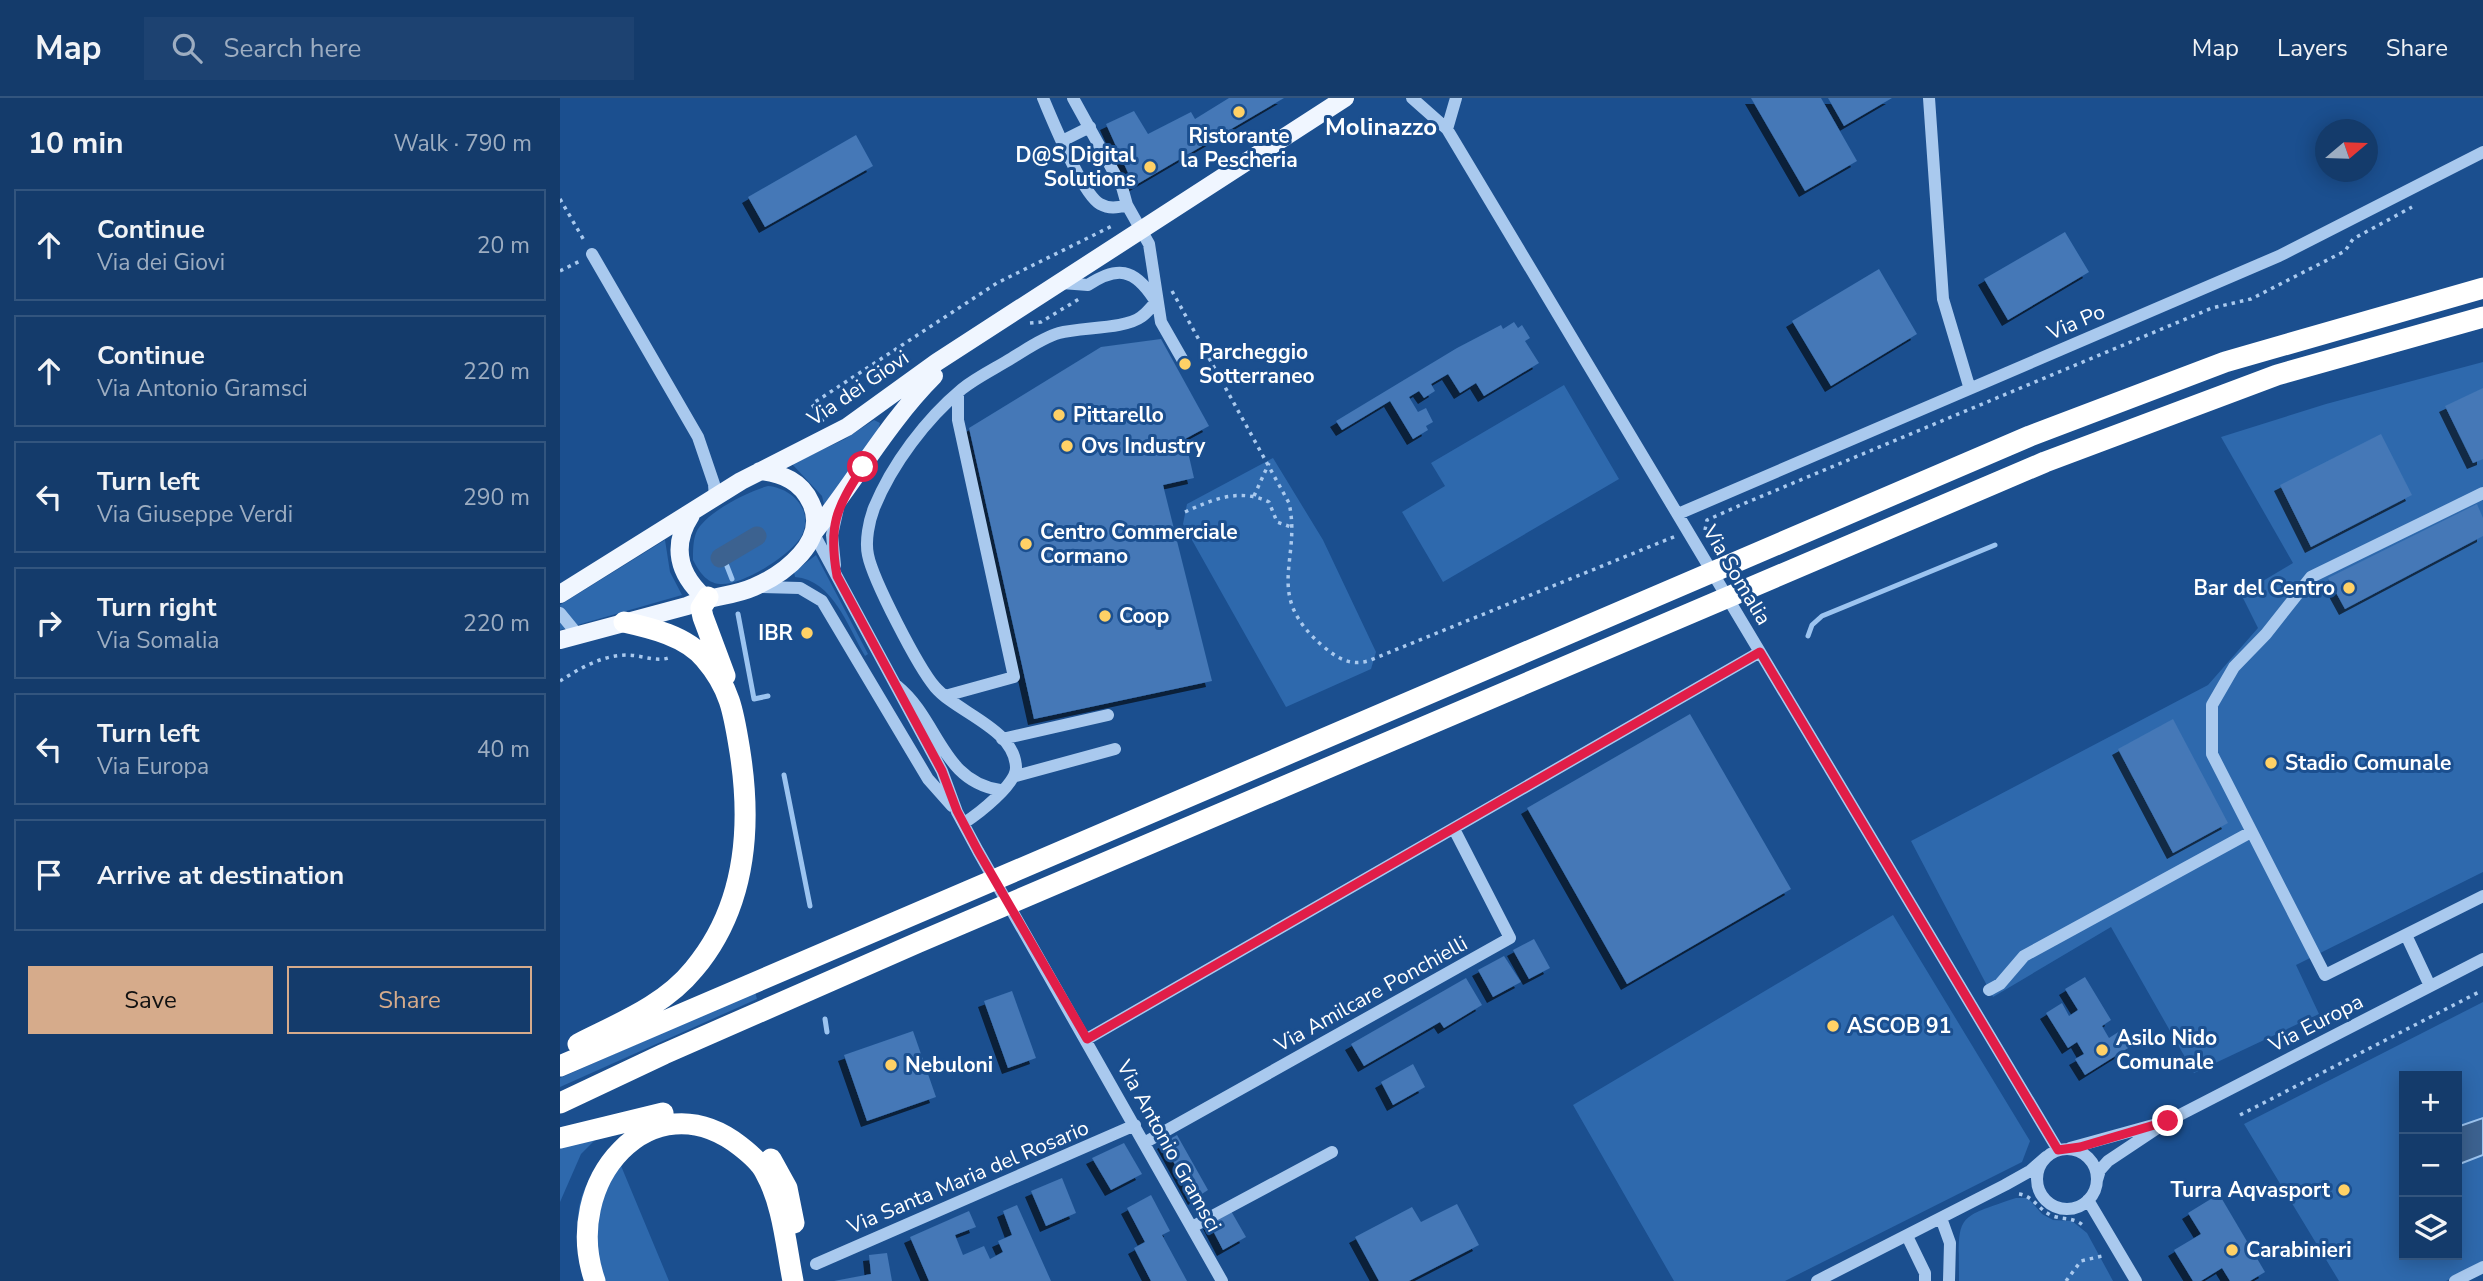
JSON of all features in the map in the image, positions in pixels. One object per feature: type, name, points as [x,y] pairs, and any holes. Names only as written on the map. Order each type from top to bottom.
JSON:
[{"type":"highway","points":[[560,1066],[2031,436],[2225,362],[2483,288]]},
{"type":"highway","points":[[560,1103],[664,1054],[917,943],[2045,462],[2277,375],[2483,317]]},
{"type":"highway","points":[[560,1054],[660,1001],[694,969],[715,939],[742,870],[746,834],[746,794],[731,697],[701,608],[707,597]]},
{"type":"highway","points":[[624,622],[655,629],[683,642],[704,657],[731,697]]},
{"type":"highway","points":[[560,1138],[649,1115],[680,1111],[707,1115],[735,1127],[758,1144],[778,1167],[787,1188],[794,1211],[794,1281]]},
{"type":"highway","points":[[595,1281],[583,1261],[578,1207],[584,1187],[596,1168],[630,1136],[651,1128],[678,1124],[703,1127],[728,1136],[749,1153],[765,1172],[779,1211],[794,1281]]},
{"type":"main road","name":"Via dei Giovi","points":[[760,471],[831,437],[978,336],[1345,98]]},
{"type":"main road","name":"Via dei Giovi","points":[[815,533],[917,393],[978,336]]},
{"type":"main road","points":[[560,594],[760,471],[777,473],[799,485],[813,506],[815,533],[803,551],[755,587],[707,597],[687,606],[560,640]]},
{"type":"main road","points":[[691,515],[681,529],[679,559],[684,576],[707,597]]},
{"type":"street","points":[[1043,98],[1092,197],[1099,204],[1121,206]]},
{"type":"street","points":[[1073,98],[1122,187],[1121,206],[1149,244],[1161,322],[1185,363]]},
{"type":"street","name":"Via Somalia","points":[[1412,98],[1447,129],[2057,1152]]},
{"type":"street","points":[[1447,129],[1455,98]]},
{"type":"street","points":[[1929,98],[1943,299],[1969,386]]},
{"type":"street","points":[[1062,141],[1090,127]]},
{"type":"street","name":"Via Po","points":[[1678,514],[1969,386],[2278,256],[2483,152]]},
{"type":"street","points":[[592,254],[698,437],[714,484],[715,498]]},
{"type":"street","points":[[1062,283],[1088,285],[1106,273],[1121,271],[1144,284],[1156,302]]},
{"type":"street","points":[[1016,776],[1012,752],[1002,739],[935,687],[894,614],[873,572],[867,551],[874,508],[913,442],[958,393],[1049,336],[1078,327],[1140,318],[1156,302]]},
{"type":"street","points":[[945,696],[1014,677],[958,419],[958,393]]},
{"type":"street","points":[[2483,493],[2311,577],[2266,634],[2234,667],[2212,705],[2212,754],[2325,975],[2483,896]]},
{"type":"street","name":"Via Antonio Gramsci","points":[[837,576],[832,535],[840,502]]},
{"type":"street","name":"Via Antonio Gramsci","points":[[815,533],[942,771],[978,851],[1222,1281]]},
{"type":"street","name":"Via Antonio Gramsci","points":[[755,587],[800,588],[822,601],[928,779],[961,817]]},
{"type":"street","points":[[560,613],[578,635]]},
{"type":"street","points":[[1087,1039],[1760,652]]},
{"type":"street","points":[[894,684],[912,698],[965,779],[981,787],[1000,790]]},
{"type":"street","points":[[1002,739],[1108,715]]},
{"type":"street","points":[[961,817],[988,807],[1000,790],[1010,785],[1016,776],[1115,749]]},
{"type":"street","name":"Via Amilcare Ponchielli","points":[[1144,1143],[1510,938],[1454,829]]},
{"type":"street","points":[[1989,990],[2000,984],[2024,956],[2251,832]]},
{"type":"street","points":[[2406,935],[2430,986]]},
{"type":"street","name":"Via Europa","points":[[2097,1180],[2103,1165],[2168,1121],[2483,959]]},
{"type":"street","name":"Via Europa","points":[[2057,1152],[2168,1121]]},
{"type":"street","name":"Via Santa Maria del Rosario","points":[[817,1264],[1135,1125]]},
{"type":"street","points":[[1192,1227],[1332,1152]]},
{"type":"street","points":[[2044,1198],[2037,1180],[2039,1168],[2057,1152]]},
{"type":"street","points":[[1818,1281],[2003,1186],[2057,1152],[2088,1158],[2097,1180],[2088,1200],[2066,1209],[2053,1205],[2025,1186],[2003,1186]]},
{"type":"street","points":[[2088,1200],[2136,1281]]},
{"type":"street","points":[[1941,1218],[1950,1243],[1949,1281]]},
{"type":"street","points":[[1907,1236],[1925,1273],[1924,1281]]},
{"type":"street","points":[[2455,1281],[2483,1267]]},
{"type":"path","points":[[560,199],[592,254],[560,271]]},
{"type":"path","points":[[1711,541],[1704,526],[1707,520],[2212,308],[2251,299],[2346,251],[2353,239],[2424,201]]},
{"type":"path","points":[[831,437],[812,404],[997,284],[1117,224],[1121,206]]},
{"type":"path","points":[[1169,285],[1289,503],[1291,527],[1286,582],[1296,612],[1308,633],[1340,659],[1357,663],[1669,539]]},
{"type":"path","points":[[1254,496],[1269,463]]},
{"type":"path","points":[[1185,512],[1228,496],[1254,496],[1269,502],[1278,522],[1291,527]]},
{"type":"path","points":[[560,681],[610,657],[638,656],[662,660],[674,655]]},
{"type":"path","points":[[2240,1115],[2479,992]]},
{"type":"path","points":[[2003,1186],[2008,1197],[2029,1196],[2050,1215],[2074,1219],[2089,1232]]},
{"type":"path","points":[[2096,1244],[2107,1265]]},
{"type":"path","points":[[2066,1281],[2081,1261],[2102,1256]]},
{"type":"shaded area","name":"Stadio Comunale","points":[[2483,362],[2483,872],[2296,965],[2319,1014],[2194,1073],[2111,927],[1993,997],[1911,841],[2208,685],[2258,628],[2241,594],[2293,563],[2221,437],[2326,404]]},
{"type":"shaded area","points":[[1564,385],[1619,479],[1443,582],[1402,512],[1445,486],[1431,463]]},
{"type":"shaded area","points":[[874,420],[880,423],[878,431],[825,508],[822,496],[792,464],[845,439]]},
{"type":"shaded area","points":[[1273,458],[1323,540],[1376,652],[1371,669],[1286,707],[1183,524],[1187,504]]},
{"type":"shaded area","points":[[768,486],[785,491],[803,509],[805,526],[797,543],[766,567],[741,580],[720,584],[707,579],[693,560],[696,533],[701,525],[717,511],[739,498]]},
{"type":"shaded area","points":[[665,540],[670,572],[682,595],[560,630],[560,605]]},
{"type":"shaded area","points":[[816,555],[868,654],[865,656],[829,596],[808,580],[795,577],[794,572]]},
{"type":"shaded area","name":"ASCOB 91","points":[[1893,915],[2030,1141],[2022,1162],[1785,1281],[1674,1281],[1573,1105]]},
{"type":"shaded area","points":[[755,992],[757,999],[560,1087],[560,1078]]},
{"type":"shaded area","name":"Turra Aqvasport","points":[[2483,1002],[2483,1261],[2446,1281],[2339,1281],[2244,1124]]},
{"type":"shaded area","points":[[2483,1118],[2483,1155],[2462,1163],[2462,1134],[2462,1125]]},
{"type":"shaded area","points":[[599,1136],[581,1154],[560,1202],[560,1148]]},
{"type":"shaded area","points":[[614,1149],[669,1281],[592,1281],[580,1244],[579,1210],[590,1179]]},
{"type":"shaded area","points":[[2016,1198],[2028,1198],[2042,1214],[2053,1220],[2072,1221],[2087,1233],[2113,1281],[1959,1281],[1960,1231],[1964,1223],[1970,1216]]},
{"type":"building","points":[[1229,98],[1284,98],[1134,186],[1106,124],[1134,111],[1148,134],[1191,112],[1195,119]]},
{"type":"building","points":[[1751,98],[1821,98],[1857,161],[1805,191]]},
{"type":"building","points":[[1828,98],[1892,98],[1844,126]]},
{"type":"building","points":[[856,135],[873,166],[765,227],[748,197]]},
{"type":"building","points":[[2065,232],[2089,272],[2008,320],[1984,279]]},
{"type":"building","points":[[1879,269],[1917,334],[1831,386],[1792,321]]},
{"type":"building","points":[[1514,322],[1518,328],[1522,325],[1530,338],[1525,341],[1539,363],[1484,396],[1476,383],[1460,393],[1448,374],[1431,384],[1435,391],[1424,398],[1419,391],[1409,397],[1418,412],[1426,408],[1433,422],[1426,426],[1428,430],[1413,439],[1390,401],[1342,430],[1336,421],[1457,348],[1501,325],[1503,329]]},
{"type":"building","name":"Centro Commerciale Cormano","points":[[1161,339],[1209,426],[1185,439],[1194,478],[1163,485],[1212,681],[1034,719],[969,428],[1101,347]]},
{"type":"building","points":[[2483,388],[2483,459],[2473,463],[2445,406]]},
{"type":"building","points":[[2381,434],[2412,495],[2311,547],[2280,485]]},
{"type":"building","points":[[2477,504],[2483,518],[2483,536],[2345,609],[2328,578]]},
{"type":"building","points":[[1690,714],[1791,889],[1627,984],[1527,808]]},
{"type":"building","points":[[2173,719],[2228,823],[2173,853],[2118,749]]},
{"type":"building","points":[[1534,939],[1550,968],[1529,979],[1513,950]]},
{"type":"building","points":[[1504,956],[1521,982],[1493,997],[1478,970]]},
{"type":"building","points":[[2085,977],[2111,1020],[2102,1026],[2109,1038],[2123,1029],[2133,1045],[2085,1075],[2075,1059],[2084,1054],[2077,1042],[2068,1048],[2046,1013],[2062,1003],[2069,1016],[2078,1010],[2065,989]]},
{"type":"building","points":[[1466,978],[1482,1005],[1444,1028],[1440,1022],[1364,1066],[1351,1044]]},
{"type":"building","points":[[1012,991],[1036,1058],[1008,1068],[984,1001]]},
{"type":"building","points":[[913,1031],[936,1097],[867,1121],[844,1055]]},
{"type":"building","points":[[1413,1064],[1425,1087],[1393,1105],[1381,1082]]},
{"type":"building","points":[[1177,1135],[1208,1190],[1194,1199],[1163,1143]]},
{"type":"building","points":[[1124,1143],[1142,1174],[1111,1190],[1092,1158]]},
{"type":"building","points":[[1062,1178],[1076,1213],[1046,1226],[1031,1191]]},
{"type":"building","points":[[2219,1194],[2265,1272],[2250,1281],[2230,1281],[2222,1268],[2201,1281],[2193,1281],[2174,1250],[2201,1234],[2188,1213]]},
{"type":"building","points":[[1151,1195],[1170,1231],[1162,1235],[1187,1281],[1151,1281],[1134,1248],[1145,1242],[1127,1208]]},
{"type":"building","points":[[1457,1204],[1479,1245],[1409,1281],[1379,1281],[1355,1237],[1412,1207],[1421,1222]]},
{"type":"building","points":[[1017,1205],[1051,1281],[929,1281],[910,1237],[969,1211],[976,1227],[955,1235],[963,1255],[984,1246],[990,1259],[1003,1252],[998,1241],[1012,1235],[1003,1211]]},
{"type":"building","points":[[1231,1211],[1246,1237],[1223,1250],[1209,1223]]},
{"type":"building","points":[[887,1253],[892,1281],[834,1281],[871,1274],[869,1255]]},
{"type":"waterway","points":[[720,558],[757,536]]},
{"type":"waterway","points":[[1808,636],[1812,625],[1822,616],[1995,545]]},
{"type":"waterway","points":[[723,556],[732,579]]},
{"type":"waterway","points":[[738,614],[754,699],[768,696]]},
{"type":"waterway","points":[[784,775],[810,906]]},
{"type":"waterway","points":[[825,1019],[827,1032]]},
{"type":"place","name":"Ristorante la Pescheria","points":[[1239,112]]},
{"type":"place","name":"D@S Digital Solutions","points":[[1150,167]]},
{"type":"place","name":"Parcheggio Sotterraneo","points":[[1185,364]]},
{"type":"place","name":"Pittarello","points":[[1059,415]]},
{"type":"place","name":"Ovs Industry","points":[[1067,446]]},
{"type":"place","name":"Centro Commerciale Cormano","points":[[1026,544]]},
{"type":"place","name":"Bar del Centro","points":[[2349,588]]},
{"type":"place","name":"Coop","points":[[1105,616]]},
{"type":"place","name":"IBR","points":[[807,633]]},
{"type":"place","name":"Stadio Comunale","points":[[2271,763]]},
{"type":"place","name":"ASCOB 91","points":[[1833,1026]]},
{"type":"place","name":"Asilo Nido Comunale","points":[[2102,1050]]},
{"type":"place","name":"Nebuloni","points":[[891,1065]]},
{"type":"place","name":"Turra Aqvasport","points":[[2344,1190]]},
{"type":"place","name":"Carabinieri","points":[[2232,1250]]},
{"type":"district","name":"Molinazzo","points":[[1381,127]]},
{"type":"route","points":[[863,467],[840,502],[834,519],[833,556],[837,576],[910,718],[942,771],[957,811],[978,851],[1087,1039],[1760,652],[2058,1150],[2080,1147],[2168,1121]]}]
